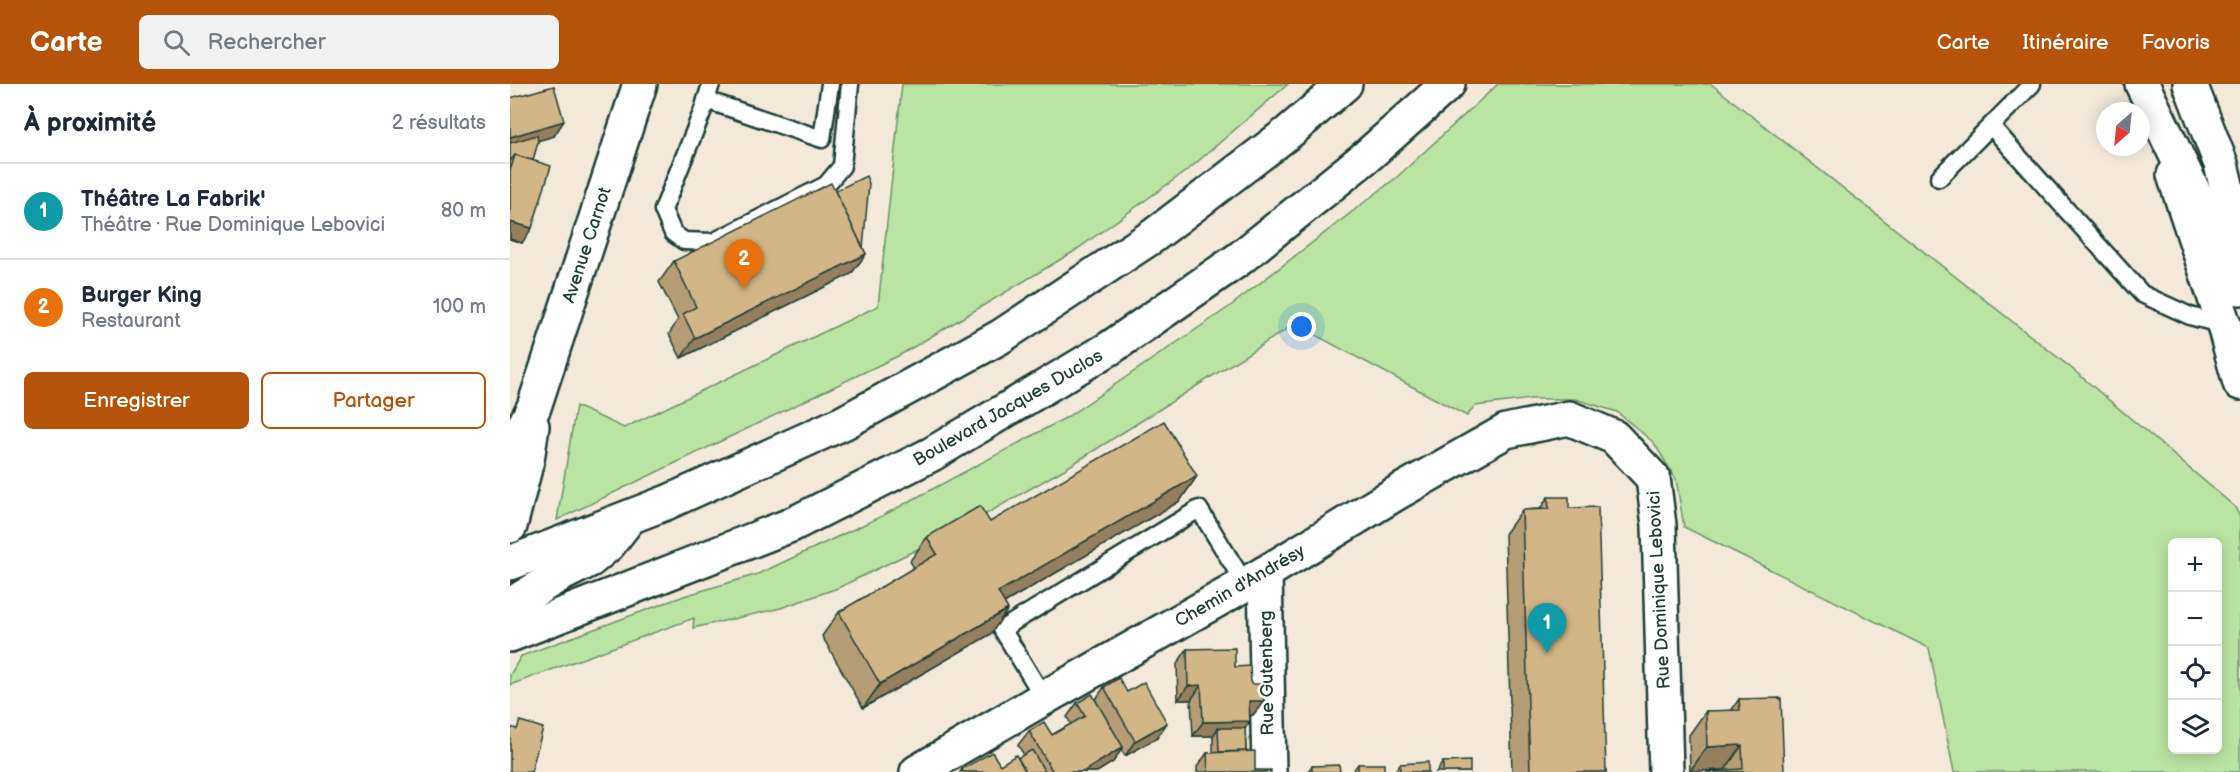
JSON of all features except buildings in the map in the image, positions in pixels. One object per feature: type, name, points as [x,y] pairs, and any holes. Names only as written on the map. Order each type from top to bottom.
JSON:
[{"type":"main road","name":"Avenue Carnot","points":[[510,453],[534,407],[640,84]]},
{"type":"main road","points":[[510,563],[668,502],[843,423],[1000,337],[1153,236],[1289,132],[1345,84]]},
{"type":"main road","name":"Boulevard Jacques Duclos","points":[[510,635],[791,525],[932,454],[1110,348],[1239,259],[1367,156],[1448,84]]},
{"type":"main road","points":[[2190,84],[2221,164],[2240,244]]},
{"type":"main road","points":[[2144,88],[2240,288]]},
{"type":"main road","points":[[2144,88],[2224,326],[2240,383]]},
{"type":"main road","name":"Avenue Carnot","points":[[510,526],[527,460],[534,407]]},
{"type":"main road","name":"Chemin d'Andrésy","points":[[917,772],[1255,579],[1395,494],[1506,431],[1569,418]]},
{"type":"main road","name":"Rue Dominique Lebovici","points":[[1569,418],[1614,437],[1653,478],[1659,525],[1666,772]]},
{"type":"main road","points":[[510,605],[590,560],[608,545],[632,514]]},
{"type":"main road","name":"Rue Gutenberg","points":[[1255,579],[1269,772]]},
{"type":"lane","points":[[830,84],[822,139],[708,92],[663,210],[674,233],[684,241],[713,242],[826,185],[842,166],[850,84]]},
{"type":"lane","points":[[1939,178],[2031,84]]},
{"type":"lane","points":[[1990,126],[2142,294],[2190,316],[2224,326]]},
{"type":"lane","points":[[1044,698],[1002,629],[1199,509],[1255,579]]},
{"type":"green space","points":[[902,84],[1288,84],[1189,169],[1073,252],[900,355],[557,520],[576,406],[624,428],[878,306]]},
{"type":"green space","points":[[1498,84],[1711,84],[2070,367],[2235,507],[2240,518],[2240,772],[1954,772],[1929,648],[1684,527],[1676,479],[1654,443],[1617,412],[1575,399],[1531,399],[1475,406],[1467,416],[1295,324],[1068,467],[967,525],[838,588],[781,608],[693,628],[694,618],[510,685],[510,675],[521,656],[684,596],[758,574],[882,516],[1067,417],[1229,307],[1397,177]]},
{"type":"place","name":"Burger King","points":[[744,289]]},
{"type":"place","name":"Théâtre La Fabrik'","points":[[1547,653]]}]
